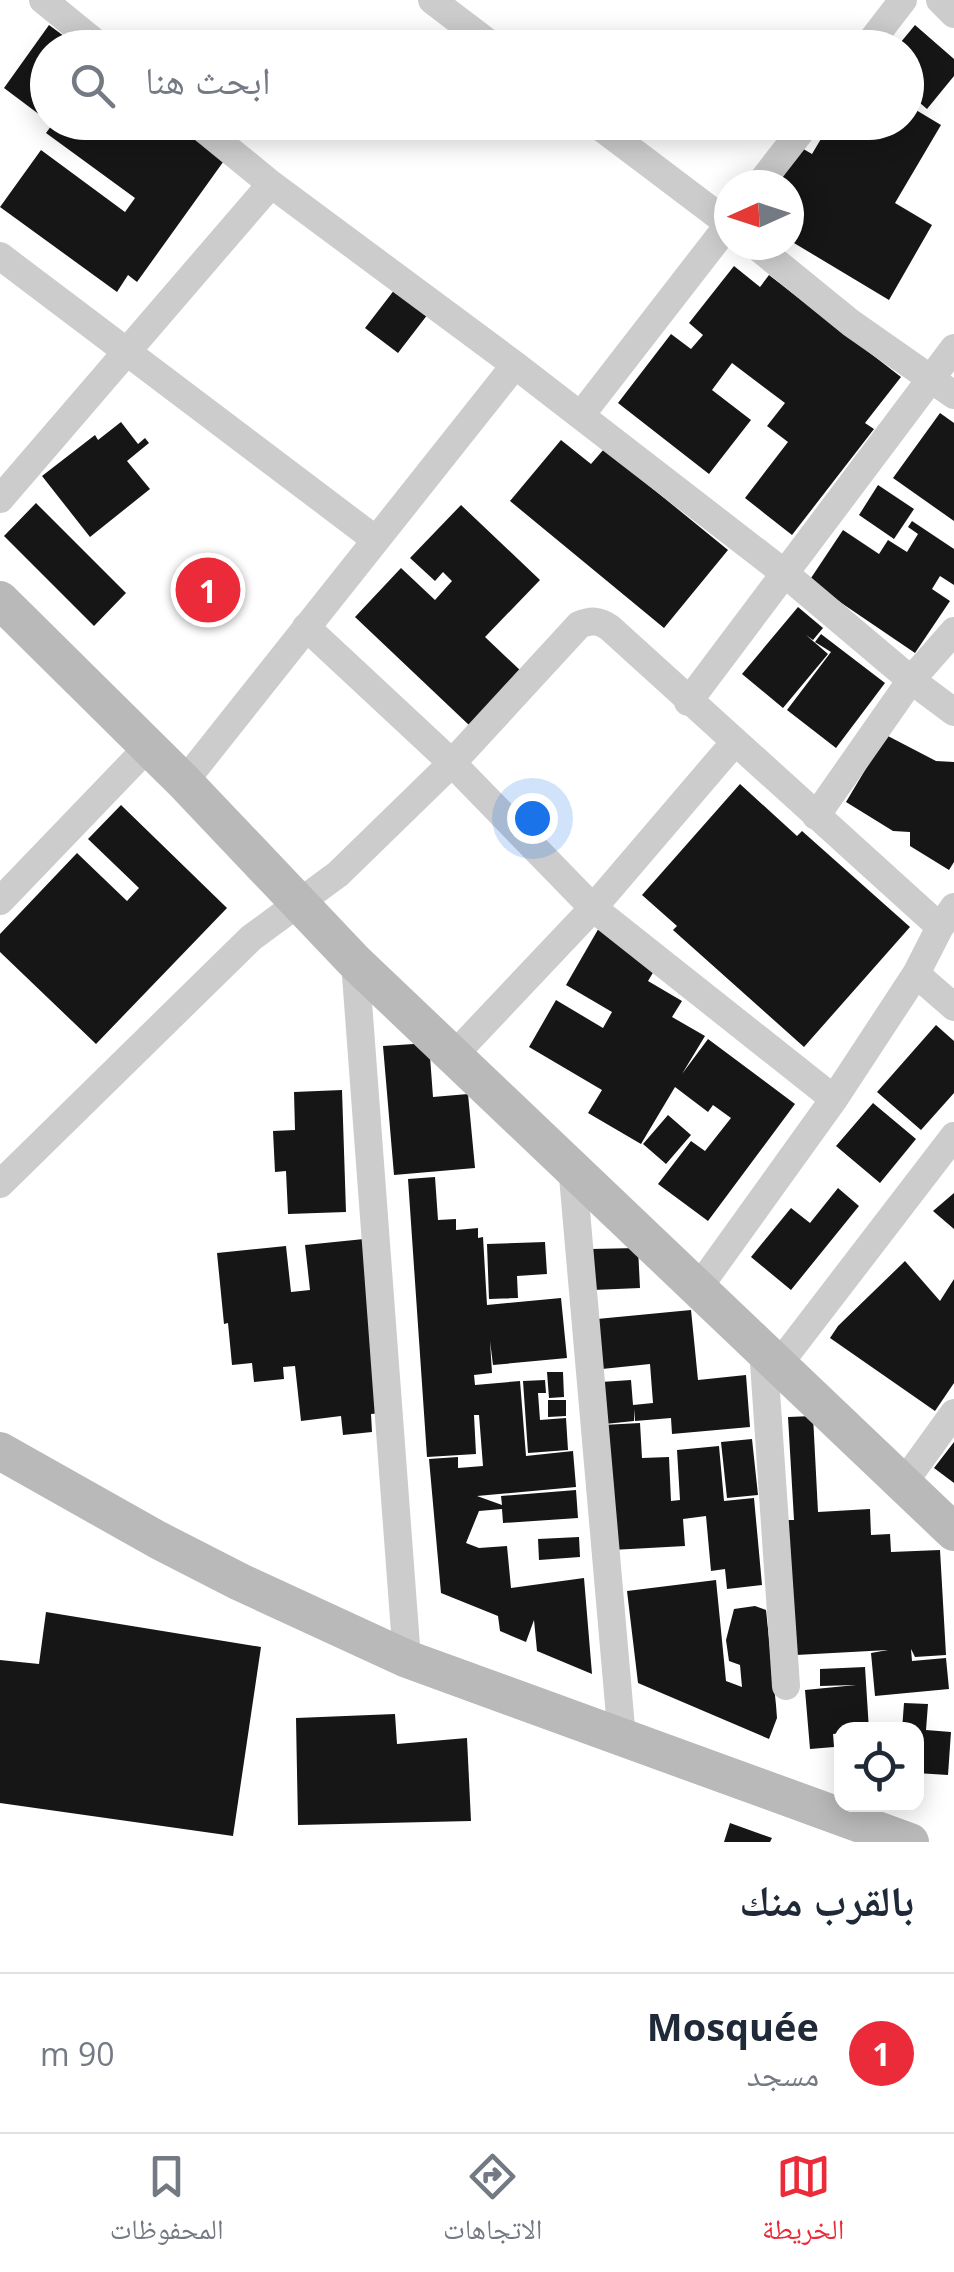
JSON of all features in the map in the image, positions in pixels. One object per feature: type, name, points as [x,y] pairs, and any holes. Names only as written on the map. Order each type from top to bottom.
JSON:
[{"type":"street","points":[[43,0],[80,30]]},
{"type":"street","points":[[432,0],[471,30]]},
{"type":"street","points":[[880,30],[903,0]]},
{"type":"street","points":[[940,0],[954,14]]},
{"type":"street","points":[[217,140],[581,415],[783,572],[954,712]]},
{"type":"street","points":[[618,140],[714,213]]},
{"type":"street","points":[[771,170],[794,140]]},
{"type":"street","points":[[0,498],[271,184]]},
{"type":"street","points":[[581,415],[714,243]]},
{"type":"street","points":[[0,256],[376,540]]},
{"type":"street","points":[[773,260],[851,323],[954,395]]},
{"type":"street","points":[[688,702],[954,348]]},
{"type":"street","points":[[184,782],[514,365]]},
{"type":"street","points":[[0,600],[184,782],[355,962],[954,1532]]},
{"type":"street","points":[[0,1184],[251,938],[338,874],[452,763],[579,625],[588,621],[604,623],[816,816],[947,917],[916,974],[834,1099],[699,1287]]},
{"type":"street","points":[[306,628],[452,763],[593,908],[834,1099]]},
{"type":"street","points":[[816,816],[911,680],[954,631]]},
{"type":"street","points":[[455,1054],[593,908],[734,742]]},
{"type":"street","points":[[0,901],[148,747]]},
{"type":"street","points":[[355,962],[407,1660]]},
{"type":"street","points":[[916,974],[954,1007]]},
{"type":"street","points":[[786,1686],[771,1356],[954,1136]]},
{"type":"street","points":[[572,1165],[622,1740]]},
{"type":"street","points":[[902,1485],[954,1414]]},
{"type":"street","points":[[0,1451],[207,1566],[407,1660],[910,1842]]},
{"type":"building","points":[[924,33],[954,59],[954,76],[927,109]]},
{"type":"building","points":[[30,52],[30,108],[4,88]]},
{"type":"building","points":[[924,115],[941,125],[895,203],[932,225],[889,300],[804,249],[804,170],[787,170],[800,147],[812,154],[820,140],[924,140]]},
{"type":"building","points":[[56,140],[216,140],[231,151],[137,282],[128,275],[117,292],[0,207],[41,150],[125,212],[135,198]]},
{"type":"building","points":[[734,266],[760,287],[769,275],[901,377],[865,423],[874,429],[792,535],[745,498],[788,442],[767,426],[785,403],[732,363],[712,390],[751,420],[709,474],[618,403],[671,334],[691,349],[703,335],[689,323]]},
{"type":"building","points":[[395,289],[428,314],[398,353],[365,328]]},
{"type":"building","points":[[940,413],[954,423],[954,521],[893,478]]},
{"type":"building","points":[[121,422],[138,444],[145,438],[149,443],[127,461],[150,489],[90,537],[42,476],[95,435],[98,440]]},
{"type":"building","points":[[561,440],[591,464],[604,449],[728,550],[664,628],[510,501]]},
{"type":"building","points":[[878,485],[914,509],[894,539],[859,515]]},
{"type":"building","points":[[36,503],[126,593],[94,626],[4,536]]},
{"type":"building","points":[[461,505],[540,580],[485,637],[522,672],[470,726],[355,617],[401,568],[435,600],[452,581],[443,572],[435,581],[410,558]]},
{"type":"building","points":[[912,521],[954,549],[954,585],[940,576],[932,589],[950,601],[915,653],[809,581],[843,530],[879,554],[888,540],[907,552],[918,534],[908,527]]},
{"type":"building","points":[[798,607],[823,628],[813,640],[806,635],[828,654],[783,708],[742,674]]},
{"type":"building","points":[[821,634],[885,683],[836,748],[787,710],[831,652],[815,642]]},
{"type":"building","points":[[886,735],[936,761],[954,762],[954,862],[949,870],[910,846],[910,832],[893,831],[846,802]]},
{"type":"building","points":[[740,784],[797,836],[802,831],[910,927],[804,1047],[673,930],[677,926],[642,895]]},
{"type":"building","points":[[121,805],[227,908],[96,1044],[0,952],[0,934],[77,853],[127,901],[139,888],[88,839]]},
{"type":"building","points":[[600,926],[660,961],[648,981],[682,1001],[672,1017],[705,1036],[682,1074],[708,1039],[795,1104],[708,1221],[658,1184],[691,1141],[705,1151],[731,1118],[713,1105],[708,1112],[675,1087],[641,1144],[588,1113],[602,1090],[529,1047],[556,1000],[603,1028],[612,1012],[566,985]]},
{"type":"building","points":[[936,1025],[954,1041],[954,1093],[921,1130],[877,1092]]},
{"type":"building","points":[[429,1043],[433,1097],[468,1094],[475,1168],[394,1175],[383,1046]]},
{"type":"building","points":[[342,1090],[346,1212],[288,1214],[286,1171],[275,1172],[273,1131],[295,1130],[294,1092]]},
{"type":"building","points":[[873,1103],[916,1139],[880,1183],[836,1146]]},
{"type":"building","points":[[668,1115],[691,1135],[666,1164],[643,1144]]},
{"type":"building","points":[[435,1177],[438,1220],[456,1219],[456,1230],[478,1228],[478,1238],[483,1237],[487,1305],[561,1298],[567,1358],[493,1365],[490,1341],[492,1373],[474,1375],[475,1385],[520,1381],[526,1456],[573,1451],[576,1487],[477,1496],[502,1505],[501,1496],[576,1490],[578,1518],[503,1523],[502,1509],[479,1511],[466,1543],[479,1548],[507,1546],[511,1588],[584,1578],[592,1674],[537,1651],[534,1620],[526,1642],[500,1631],[498,1616],[441,1593],[429,1459],[458,1457],[458,1468],[483,1466],[479,1415],[474,1415],[476,1454],[427,1457],[408,1179]]},
{"type":"building","points":[[838,1188],[859,1206],[791,1290],[751,1257],[791,1208],[810,1223]]},
{"type":"building","points":[[954,1193],[954,1229],[933,1211]]},
{"type":"building","points":[[364,1239],[382,1413],[371,1414],[372,1432],[343,1435],[341,1416],[301,1421],[295,1366],[283,1367],[284,1379],[254,1382],[252,1363],[232,1365],[217,1253],[286,1246],[291,1292],[310,1290],[305,1245]]},
{"type":"building","points":[[545,1242],[547,1274],[517,1276],[518,1298],[489,1299],[487,1244]]},
{"type":"building","points":[[638,1248],[640,1288],[593,1290],[591,1249]]},
{"type":"building","points":[[905,1261],[940,1301],[954,1279],[954,1383],[935,1411],[830,1338]]},
{"type":"building","points":[[691,1310],[698,1380],[746,1375],[750,1427],[672,1434],[671,1418],[635,1421],[634,1409],[634,1421],[605,1424],[601,1382],[631,1380],[633,1405],[653,1403],[650,1364],[602,1369],[597,1319]]},
{"type":"building","points":[[547,1372],[563,1372],[564,1397],[549,1398]]},
{"type":"building","points":[[545,1380],[546,1393],[538,1393],[540,1420],[566,1418],[568,1450],[528,1453],[523,1381]]},
{"type":"building","points":[[548,1400],[566,1400],[566,1416],[548,1417]]},
{"type":"building","points":[[813,1416],[818,1512],[870,1509],[871,1535],[890,1534],[891,1552],[940,1550],[946,1655],[915,1657],[911,1649],[912,1661],[946,1658],[949,1689],[875,1696],[871,1653],[888,1650],[796,1655],[787,1520],[794,1520],[788,1417]]},
{"type":"building","points":[[640,1423],[642,1458],[669,1457],[671,1501],[680,1500],[677,1450],[719,1446],[724,1501],[754,1498],[762,1585],[727,1589],[725,1569],[711,1571],[706,1516],[683,1519],[685,1546],[612,1550],[603,1425]]},
{"type":"building","points":[[752,1439],[758,1495],[727,1498],[721,1442]]},
{"type":"building","points":[[954,1442],[954,1483],[934,1468]]},
{"type":"building","points":[[579,1537],[580,1557],[539,1560],[538,1539]]},
{"type":"building","points":[[716,1580],[726,1681],[742,1687],[740,1665],[729,1661],[726,1640],[734,1609],[755,1606],[766,1610],[777,1718],[769,1739],[638,1683],[627,1591]]},
{"type":"building","points":[[46,1612],[261,1647],[233,1836],[0,1803],[0,1660],[39,1664]]},
{"type":"building","points":[[865,1667],[868,1722],[834,1722],[834,1747],[810,1749],[805,1690],[856,1685],[820,1686],[820,1669]]},
{"type":"building","points":[[904,1703],[928,1704],[926,1730],[951,1732],[948,1775],[924,1774],[924,1722],[903,1722]]},
{"type":"building","points":[[395,1714],[397,1744],[467,1738],[471,1821],[298,1825],[296,1718]]},
{"type":"building","points":[[730,1823],[772,1838],[770,1842],[724,1842]]},
{"type":"place","name":"Mosquée","points":[[208,590]]}]
